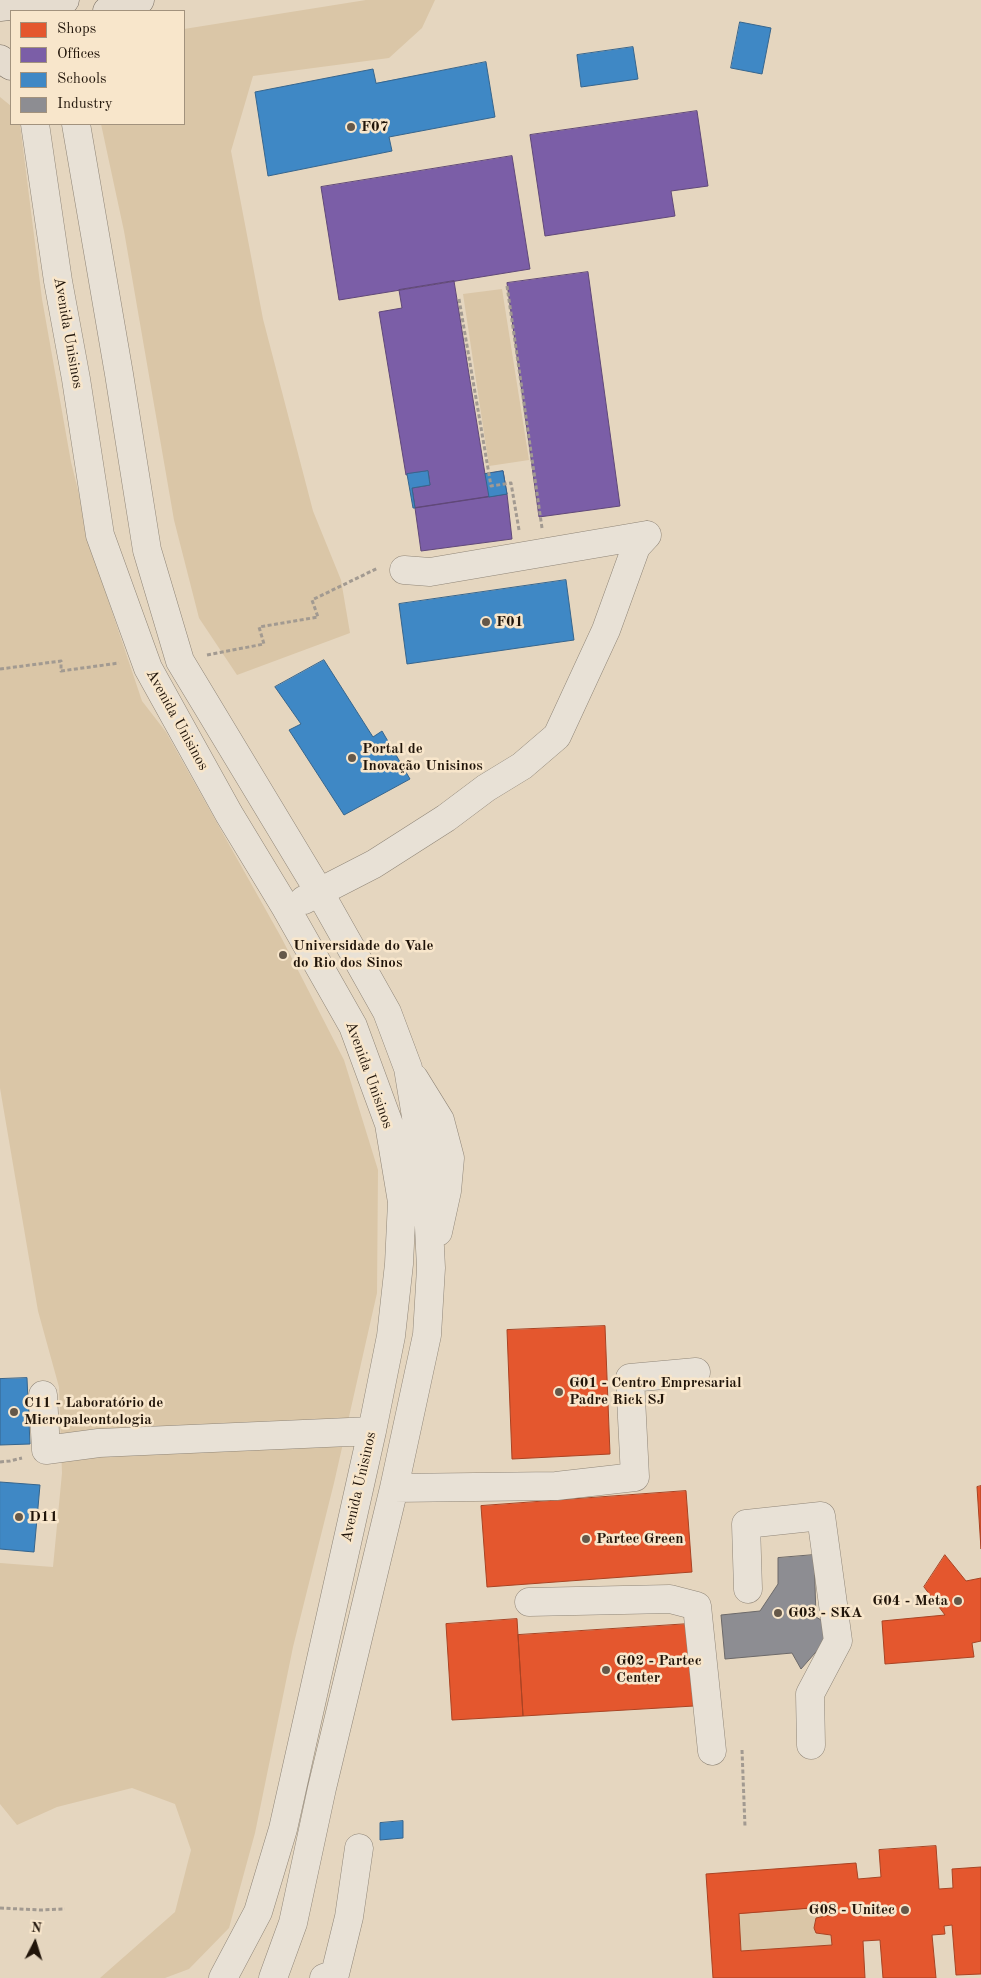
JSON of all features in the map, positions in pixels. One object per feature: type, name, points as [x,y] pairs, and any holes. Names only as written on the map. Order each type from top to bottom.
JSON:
[{"type":"main road","points":[[0,8],[36,7],[65,0]]},
{"type":"main road","points":[[110,10],[140,0]]},
{"type":"lane","name":"Avenida Unisinos","points":[[35,125],[58,281],[76,379],[100,535],[148,668],[229,814],[286,908],[353,1026],[389,1124],[402,1202],[391,1336],[372,1431],[283,1829],[258,1912],[223,1978]]},
{"type":"lane","name":"Avenida Unisinos","points":[[76,125],[119,374],[146,550],[180,661],[320,893],[387,1012],[408,1068],[421,1147],[428,1207],[431,1268],[427,1335],[394,1488],[322,1788],[293,1923],[273,1978]]},
{"type":"lane","points":[[286,908],[320,893],[374,864],[446,818],[486,788],[522,766],[557,736],[606,630],[638,540],[430,572],[392,569]]},
{"type":"lane","points":[[408,1068],[440,1120],[450,1158],[447,1190],[431,1268]]},
{"type":"lane","points":[[421,1147],[450,1158]]},
{"type":"lane","points":[[394,1488],[556,1486],[635,1477],[630,1378],[696,1372]]},
{"type":"lane","points":[[44,1395],[46,1450],[99,1442],[372,1431]]},
{"type":"lane","points":[[748,1589],[746,1524],[822,1516],[838,1641],[810,1694],[811,1745]]},
{"type":"lane","points":[[529,1602],[670,1599],[697,1606],[712,1752]]},
{"type":"lane","points":[[324,1978],[335,1974],[349,1917],[360,1848]]},
{"type":"path","points":[[507,286],[542,531],[535,532]]},
{"type":"path","points":[[459,299],[491,486],[511,482],[520,534]]},
{"type":"path","points":[[180,661],[264,644],[259,627],[318,617],[312,600],[392,569]]},
{"type":"path","points":[[0,669],[61,661],[61,671],[127,662]]},
{"type":"path","points":[[742,1750],[745,1827]]},
{"type":"path","points":[[0,1908],[65,1909]]},
{"type":"shaded area","points":[[366,0],[435,0],[422,28],[389,58],[253,76],[231,151],[263,319],[313,511],[341,580],[350,633],[237,675],[199,618],[174,520],[124,231],[101,125],[185,125],[185,29]]},
{"type":"shaded area","points":[[0,97],[10,105],[10,125],[20,125],[42,299],[71,462],[97,567],[142,701],[166,732],[281,937],[344,1060],[378,1170],[377,1293],[334,1483],[293,1647],[255,1833],[229,1928],[189,1969],[165,1978],[100,1978],[175,1912],[191,1850],[175,1804],[132,1788],[57,1807],[17,1825],[0,1804],[0,1563],[53,1567],[62,1473],[59,1387],[38,1311],[0,1088]]},
{"type":"shaded area","points":[[502,289],[529,460],[489,466],[463,294]]},
{"type":"shaded area","points":[[829,1907],[830,1915],[816,1918],[814,1928],[816,1933],[831,1935],[832,1945],[741,1951],[739,1914]]},
{"type":"building: Shops","name":"G01 - Centro Empresarial Padre Rick SJ","points":[[605,1326],[610,1454],[512,1459],[507,1330]]},
{"type":"building: Shops","points":[[981,1486],[981,1549],[977,1487]]},
{"type":"building: Shops","name":"Partec Green","points":[[686,1491],[692,1572],[487,1587],[481,1506]]},
{"type":"building: Shops","name":"G04 - Meta","points":[[945,1555],[966,1581],[981,1578],[981,1641],[972,1643],[974,1657],[885,1664],[882,1621],[945,1615],[924,1587]]},
{"type":"building: Shops","points":[[517,1619],[523,1716],[452,1720],[446,1624]]},
{"type":"building: Shops","name":"G02 - Partec Center","points":[[689,1624],[694,1706],[523,1716],[518,1635]]},
{"type":"building: Shops","name":"G08 - Unitec","points":[[936,1846],[939,1889],[953,1888],[952,1869],[981,1867],[981,1974],[956,1975],[952,1925],[944,1926],[945,1934],[932,1935],[936,1978],[883,1978],[880,1940],[863,1941],[865,1978],[713,1978],[706,1874],[856,1863],[858,1879],[881,1877],[879,1850]],"holes":[[[829,1907],[830,1915],[816,1918],[814,1928],[816,1933],[831,1935],[832,1945],[741,1951],[739,1914]]]},
{"type":"building: Offices","points":[[697,111],[708,186],[671,191],[675,216],[545,236],[530,135]]},
{"type":"building: Offices","points":[[512,156],[530,269],[339,300],[321,187]]},
{"type":"building: Offices","points":[[588,272],[620,506],[539,517],[507,283]]},
{"type":"building: Offices","points":[[454,281],[485,474],[503,471],[507,494],[415,508],[412,488],[430,485],[428,471],[406,475],[379,312],[402,308],[399,290]]},
{"type":"building: Offices","points":[[507,494],[512,539],[421,551],[415,508]]},
{"type":"building: Schools","points":[[740,22],[771,28],[762,74],[731,68]]},
{"type":"building: Schools","points":[[633,47],[638,79],[581,87],[577,55]]},
{"type":"building: Schools","name":"F07","points":[[486,62],[495,117],[389,137],[392,151],[268,176],[255,92],[373,69],[376,83]]},
{"type":"building: Schools","points":[[428,471],[430,485],[412,488],[415,508],[413,508],[407,474]]},
{"type":"building: Schools","points":[[503,471],[507,494],[489,497],[485,474]]},
{"type":"building: Schools","name":"F01","points":[[566,580],[574,640],[407,664],[399,604]]},
{"type":"building: Schools","name":"Portal de Inovação Unisinos","points":[[324,660],[373,737],[382,731],[410,779],[344,815],[289,730],[301,724],[275,687]]},
{"type":"building: Schools","name":"C11 - Laboratório de Micropaleontologia","points":[[27,1378],[30,1444],[0,1445],[0,1379]]},
{"type":"building: Schools","name":"D11","points":[[0,1482],[40,1485],[34,1552],[0,1549]]},
{"type":"building: Schools","points":[[403,1821],[403,1838],[380,1840],[380,1823]]},
{"type":"building: Industry","name":"G03 - SKA","points":[[814,1555],[816,1617],[836,1629],[801,1669],[792,1653],[725,1659],[721,1615],[760,1611],[778,1584],[778,1558]]},
{"type":"place","name":"F07","points":[[351,127]]},
{"type":"place","name":"F01","points":[[486,622]]},
{"type":"place","name":"Portal de Inovação Unisinos","points":[[352,758]]},
{"type":"place","name":"Universidade do Vale do Rio dos Sinos","points":[[283,955]]},
{"type":"place","name":"G01 - Centro Empresarial Padre Rick SJ","points":[[559,1392]]},
{"type":"place","name":"C11 - Laboratório de Micropaleontologia","points":[[14,1412]]},
{"type":"place","name":"D11","points":[[19,1517]]},
{"type":"place","name":"Partec Green","points":[[586,1539]]},
{"type":"place","name":"G04 - Meta","points":[[958,1601]]},
{"type":"place","name":"G03 - SKA","points":[[778,1613]]},
{"type":"place","name":"G02 - Partec Center","points":[[606,1670]]},
{"type":"place","name":"G08 - Unitec","points":[[905,1910]]}]
